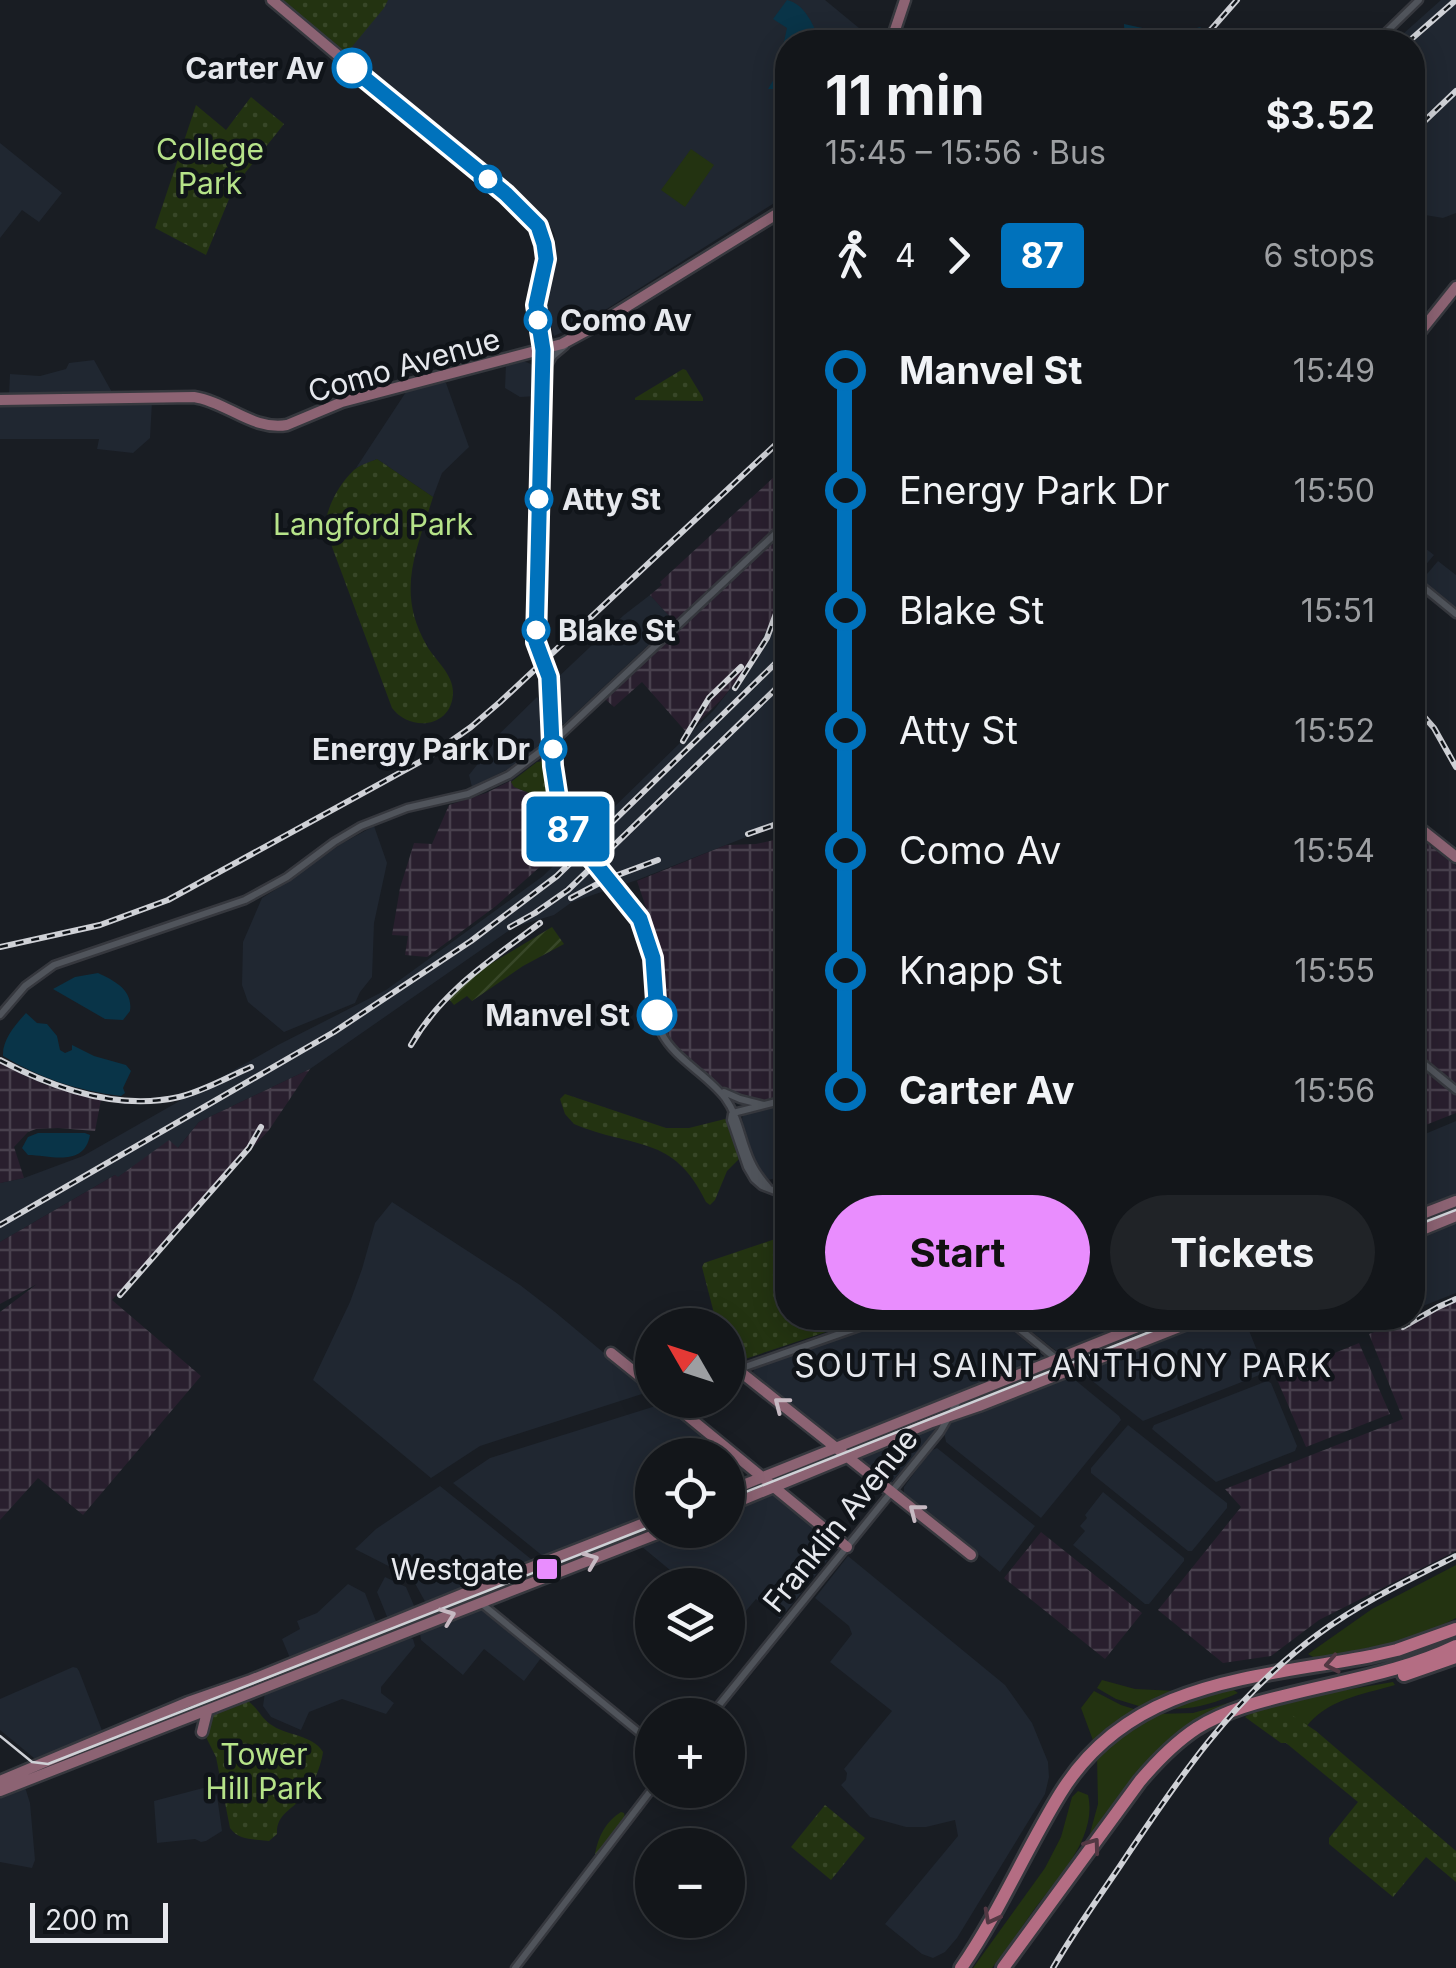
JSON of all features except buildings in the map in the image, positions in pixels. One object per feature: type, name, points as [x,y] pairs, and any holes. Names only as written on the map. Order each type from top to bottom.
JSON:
[{"type":"highway","points":[[1426,1640],[1456,1620]]},
{"type":"highway","points":[[961,1968],[1054,1805],[1083,1763],[1124,1725],[1143,1712],[1211,1686],[1371,1656],[1456,1629]]},
{"type":"highway","points":[[1003,1968],[1140,1781],[1178,1742],[1232,1710],[1411,1664],[1456,1646]]},
{"type":"highway","points":[[1342,1682],[1357,1684],[1391,1678],[1456,1657]]},
{"type":"main road","points":[[272,0],[532,218],[541,233],[546,259],[536,305],[543,350]]},
{"type":"main road","points":[[896,30],[905,0]]},
{"type":"main road","name":"Como Avenue","points":[[0,400],[190,397],[216,403],[255,422],[278,426],[301,421],[342,402],[543,350],[574,338],[775,215]]},
{"type":"main road","points":[[1425,326],[1456,287]]},
{"type":"main road","points":[[1425,832],[1456,857]]},
{"type":"main road","points":[[1425,1213],[1456,1200]]},
{"type":"main road","points":[[1425,1229],[1456,1216]]},
{"type":"main road","points":[[745,1484],[1130,1330]]},
{"type":"main road","points":[[745,1499],[1172,1330]]},
{"type":"main road","points":[[611,1353],[635,1372]]},
{"type":"main road","points":[[745,1379],[847,1458],[888,1497],[971,1555]]},
{"type":"main road","points":[[690,1418],[850,1544]]},
{"type":"main road","points":[[0,1781],[178,1706],[635,1527]]},
{"type":"main road","points":[[0,1791],[635,1543]]},
{"type":"main road","points":[[202,1732],[207,1712]]},
{"type":"street","points":[[1388,30],[1419,0]]},
{"type":"street","points":[[543,376],[551,358],[574,338]]},
{"type":"street","points":[[543,350],[536,642],[549,677],[557,802],[573,836],[640,919],[653,958],[661,1030],[671,1046],[724,1096],[733,1112],[731,1120],[747,1167],[759,1184],[775,1190]]},
{"type":"street","points":[[0,1016],[20,991],[68,959],[244,900],[287,877],[361,826],[407,808],[478,790],[510,775],[553,742],[775,534]]},
{"type":"street","points":[[1425,589],[1456,614]]},
{"type":"street","points":[[552,717],[558,725],[571,724]]},
{"type":"street","points":[[530,760],[544,758],[553,766]]},
{"type":"street","points":[[1425,1065],[1456,1090]]},
{"type":"street","points":[[716,1088],[765,1105]]},
{"type":"street","points":[[733,1112],[775,1102]]},
{"type":"street","points":[[745,1363],[848,1330]]},
{"type":"street","points":[[1021,1330],[1070,1370]]},
{"type":"street","name":"Franklin Avenue","points":[[726,1698],[888,1497],[962,1396]]},
{"type":"street","points":[[481,1603],[635,1729]]},
{"type":"street","points":[[515,1968],[637,1808]]},
{"type":"shaded area","points":[[280,0],[825,0],[861,30],[775,30],[775,203],[591,319],[554,336],[544,306],[556,245],[546,220]]},
{"type":"shaded area","points":[[1441,0],[1456,0],[1456,213],[1443,218],[1425,215],[1425,30],[1407,30]]},
{"type":"shaded area","points":[[0,143],[62,193],[39,222],[22,210],[0,238]]},
{"type":"shaded area","points":[[94,360],[118,403],[152,402],[150,438],[133,453],[97,449],[99,439],[0,439],[0,395],[9,395],[10,374],[40,376],[66,369],[69,363]]},
{"type":"shaded area","points":[[523,361],[536,369],[537,396],[520,397],[505,388],[506,364]]},
{"type":"shaded area","points":[[446,383],[469,447],[442,473],[433,497],[377,459],[356,468],[406,392]]},
{"type":"shaded area","points":[[775,476],[775,611],[771,623],[741,675],[687,733],[642,682],[614,707],[605,699],[681,629],[650,595],[662,585],[660,582]]},
{"type":"shaded area","points":[[1425,548],[1434,555],[1425,566]]},
{"type":"shaded area","points":[[1438,561],[1456,575],[1456,609],[1425,584],[1425,576]]},
{"type":"shaded area","points":[[650,595],[674,621],[560,724],[556,719],[554,681]]},
{"type":"shaded area","points":[[775,614],[775,827],[572,902],[554,915],[514,927],[310,1069],[199,1122],[177,1149],[135,1165],[117,1178],[115,1175],[0,1242],[0,1183],[83,1156],[278,1045],[386,990],[543,876],[714,710],[758,649]]},
{"type":"shaded area","points":[[537,697],[546,706],[548,738],[514,766],[472,787],[469,775],[487,746]]},
{"type":"shaded area","points":[[512,780],[519,789],[532,794],[536,804],[553,803],[569,841],[496,906],[427,957],[405,955],[408,936],[392,935],[400,888],[414,843],[432,844],[449,805]]},
{"type":"shaded area","points":[[374,826],[387,863],[374,923],[372,977],[355,1003],[284,1032],[248,1002],[242,985],[243,942],[262,898]]},
{"type":"shaded area","points":[[775,840],[775,1098],[763,1101],[747,1099],[723,1088],[664,1030],[656,952],[660,949],[637,881],[726,845]]},
{"type":"shaded area","points":[[1425,841],[1456,866],[1456,1113],[1425,1125]]},
{"type":"shaded area","points":[[0,1062],[43,1084],[101,1100],[95,1131],[58,1128],[28,1132],[14,1147],[24,1178],[0,1183]]},
{"type":"shaded area","points":[[310,1069],[269,1130],[112,1300],[201,1376],[83,1515],[38,1478],[0,1520],[0,1312],[37,1284],[0,1304],[0,1242],[115,1175],[118,1177],[169,1140],[178,1148],[199,1122]]},
{"type":"shaded area","points":[[774,1107],[775,1178],[768,1180],[754,1161],[743,1115]]},
{"type":"shaded area","points":[[1456,1121],[1456,1198],[1425,1210],[1425,1134]]},
{"type":"shaded area","points":[[392,1202],[520,1285],[635,1379],[635,1396],[480,1446],[431,1478],[313,1380],[350,1302],[375,1223]]},
{"type":"shaded area","points":[[1456,1219],[1456,1293],[1425,1305],[1425,1231]]},
{"type":"shaded area","points":[[1456,1301],[1456,1551],[1319,1620],[1271,1656],[1223,1663],[1158,1610],[1241,1507],[1225,1489],[1403,1419],[1369,1334],[1380,1330],[1425,1330],[1425,1313]]},
{"type":"shaded area","points":[[864,1330],[1013,1330],[1046,1359],[838,1443],[753,1378],[755,1368]]},
{"type":"shaded area","points":[[1029,1330],[1118,1330],[1060,1354]]},
{"type":"shaded area","points":[[1177,1330],[1249,1330],[1264,1368],[1262,1374],[1143,1421],[1081,1372],[1083,1367]]},
{"type":"shaded area","points":[[1359,1343],[1390,1414],[1306,1447],[1276,1377]]},
{"type":"shaded area","points":[[1069,1375],[1121,1420],[1041,1518],[946,1442],[944,1432],[955,1419]]},
{"type":"shaded area","points":[[1267,1381],[1297,1446],[1295,1451],[1216,1482],[1152,1429],[1154,1425]]},
{"type":"shaded area","points":[[635,1412],[635,1418],[679,1418],[704,1438],[635,1438],[635,1521],[544,1557],[453,1483],[490,1458]]},
{"type":"shaded area","points":[[935,1425],[938,1429],[890,1484],[858,1460],[858,1457]]},
{"type":"shaded area","points":[[1128,1425],[1227,1503],[1192,1551],[1091,1473],[1091,1468]]},
{"type":"shaded area","points":[[937,1448],[1035,1526],[1000,1572],[904,1493],[904,1487],[930,1451]]},
{"type":"shaded area","points":[[440,1486],[532,1562],[427,1605],[412,1578],[355,1549],[376,1529]]},
{"type":"shaded area","points":[[1103,1492],[1184,1558],[1149,1604],[1073,1545],[1085,1531],[1080,1526],[1087,1518],[1085,1515]]},
{"type":"shaded area","points":[[773,1494],[833,1543],[834,1552],[780,1619],[756,1599],[745,1612],[745,1568],[668,1568],[643,1548],[745,1548],[745,1505]]},
{"type":"shaded area","points":[[1041,1532],[1142,1613],[1105,1659],[1004,1578]]},
{"type":"shaded area","points":[[848,1556],[1005,1685],[1032,1723],[1048,1762],[1045,1794],[957,1938],[945,1952],[933,1958],[922,1954],[885,1924],[958,1836],[955,1820],[906,1827],[870,1817],[841,1785],[846,1780],[844,1769],[892,1711],[830,1662],[852,1634],[849,1626],[815,1598]]},
{"type":"shaded area","points":[[385,1577],[406,1587],[415,1608],[388,1619],[377,1592]]},
{"type":"shaded area","points":[[348,1584],[365,1593],[377,1624],[290,1658],[282,1639],[300,1629],[297,1621],[317,1613]]},
{"type":"shaded area","points":[[479,1607],[541,1658],[524,1681],[484,1649],[463,1675],[421,1640],[424,1628]]},
{"type":"shaded area","points":[[407,1636],[415,1646],[381,1687],[381,1693],[394,1703],[386,1714],[342,1699],[309,1712],[301,1730],[271,1717],[263,1706],[265,1692]]},
{"type":"shaded area","points":[[73,1667],[79,1671],[103,1733],[42,1759],[34,1758],[0,1730],[0,1699]]},
{"type":"shaded area","points":[[24,1784],[30,1803],[35,1860],[32,1868],[0,1862],[0,1794]]},
{"type":"shaded area","points":[[207,1787],[217,1796],[222,1831],[201,1842],[195,1839],[157,1843],[154,1801]]},
{"type":"green space","points":[[280,0],[388,0],[346,54]]},
{"type":"green space","name":"College Park","points":[[251,97],[284,124],[234,187],[206,255],[155,228],[196,105],[226,130]]},
{"type":"green space","points":[[691,149],[714,165],[685,207],[661,190]]},
{"type":"green space","points":[[683,369],[703,401],[635,400],[635,398]]},
{"type":"green space","name":"Langford Park","points":[[377,459],[433,497],[412,571],[412,607],[417,626],[447,673],[453,692],[446,713],[430,722],[410,721],[392,708],[325,528],[343,482],[356,468]]},
{"type":"green space","points":[[544,761],[550,769],[553,803],[536,804],[532,794],[511,782]]},
{"type":"green space","points":[[552,927],[564,944],[472,1001],[467,996],[454,1005],[448,998],[482,969]]},
{"type":"green space","points":[[565,1094],[666,1128],[689,1128],[725,1119],[741,1157],[727,1171],[710,1205],[694,1180],[666,1154],[574,1124],[560,1099]]},
{"type":"green space","name":"SOUTH SAINT ANTHONY PARK","points":[[775,1239],[775,1330],[832,1330],[745,1359],[745,1308],[713,1308],[704,1263]]},
{"type":"green space","points":[[1456,1565],[1456,1618],[1423,1633],[1371,1648],[1318,1660],[1308,1654],[1372,1609]]},
{"type":"green space","points":[[1102,1680],[1135,1689],[1177,1691],[1142,1707],[1097,1688]]},
{"type":"green space","points":[[1393,1682],[1395,1685],[1335,1704],[1306,1727],[1271,1705],[1304,1697]]},
{"type":"green space","points":[[1231,1688],[1238,1693],[1212,1703],[1165,1708],[1187,1699]]},
{"type":"green space","points":[[1094,1691],[1137,1710],[1094,1743],[1081,1708]]},
{"type":"green space","points":[[1242,1699],[1135,1779],[1089,1837],[1098,1804],[1097,1757],[1156,1714],[1193,1713]]},
{"type":"green space","name":"Tower Hill Park","points":[[246,1700],[270,1724],[306,1738],[323,1752],[310,1787],[282,1817],[277,1834],[269,1841],[243,1837],[230,1828],[216,1757],[205,1735],[211,1712]]},
{"type":"green space","points":[[1275,1704],[1316,1731],[1456,1851],[1456,1882],[1426,1857],[1393,1897],[1329,1844],[1329,1838],[1358,1802],[1286,1743],[1245,1717]]},
{"type":"green space","points":[[1078,1791],[1088,1795],[1089,1811],[1087,1827],[1073,1858],[992,1968],[973,1968],[1045,1868],[1061,1837],[1072,1797]]},
{"type":"green space","points":[[825,1805],[865,1838],[831,1880],[791,1847]]},
{"type":"green space","points":[[621,1812],[625,1818],[595,1854],[604,1830]]},
{"type":"water","points":[[787,0],[804,10],[815,30],[787,30],[773,19]]},
{"type":"water","points":[[1124,24],[1152,30],[1124,30]]},
{"type":"water","points":[[98,973],[116,983],[129,997],[130,1011],[123,1020],[105,1019],[53,989],[75,977]]},
{"type":"water","points":[[26,1013],[37,1023],[47,1024],[65,1053],[72,1050],[72,1045],[126,1065],[131,1071],[123,1088],[125,1093],[121,1096],[75,1087],[3,1056],[7,1039]]},
{"type":"water","points":[[38,1133],[90,1135],[87,1145],[74,1156],[28,1155],[22,1148],[28,1137]]},
{"type":"tram line","points":[[1425,1222],[1456,1210]]},
{"type":"tram line","points":[[745,1492],[1155,1330]]},
{"type":"tram line","points":[[0,1736],[32,1762],[48,1764],[635,1533]]},
{"type":"railway","points":[[1211,30],[1237,0]]},
{"type":"railway","points":[[1422,30],[1456,0]]},
{"type":"railway","points":[[1425,121],[1456,91]]},
{"type":"railway","points":[[0,947],[100,925],[168,900],[427,758],[500,702],[775,445]]},
{"type":"railway","points":[[735,688],[767,638],[775,616]]},
{"type":"railway","points":[[0,1225],[334,1032],[471,941],[557,876],[775,664]]},
{"type":"railway","points":[[683,741],[709,698],[741,667]]},
{"type":"railway","points":[[510,927],[568,890],[775,690]]},
{"type":"railway","points":[[1425,718],[1456,767]]},
{"type":"railway","points":[[748,834],[775,825]]},
{"type":"railway","points":[[571,898],[607,879],[658,860]]},
{"type":"railway","points":[[411,1045],[453,992],[540,923]]},
{"type":"railway","points":[[0,1060],[64,1088],[133,1101],[179,1097],[251,1067]]},
{"type":"railway","points":[[120,1295],[249,1148],[261,1127]]},
{"type":"railway","points":[[1425,1314],[1456,1299]]},
{"type":"railway","points":[[1053,1968],[1185,1772],[1259,1685],[1333,1623],[1456,1556]]},
{"type":"bus line","name":"87","points":[[352,68],[506,194],[532,218],[541,233],[546,259],[536,305],[543,350],[536,642],[549,677],[556,793],[560,812],[573,836],[640,919],[653,958],[657,1015]]},
{"type":"place","name":"Carter Av","points":[[352,68]]},
{"type":"place","name":"Como Av","points":[[538,320]]},
{"type":"place","name":"Atty St","points":[[539,499]]},
{"type":"place","name":"Blake St","points":[[536,630]]},
{"type":"place","name":"Energy Park Dr","points":[[553,749]]},
{"type":"place","name":"Manvel St","points":[[657,1015]]},
{"type":"place","name":"Westgate","points":[[547,1569]]},
{"type":"district","name":"SOUTH SAINT ANTHONY PARK","points":[[1064,1365]]}]
